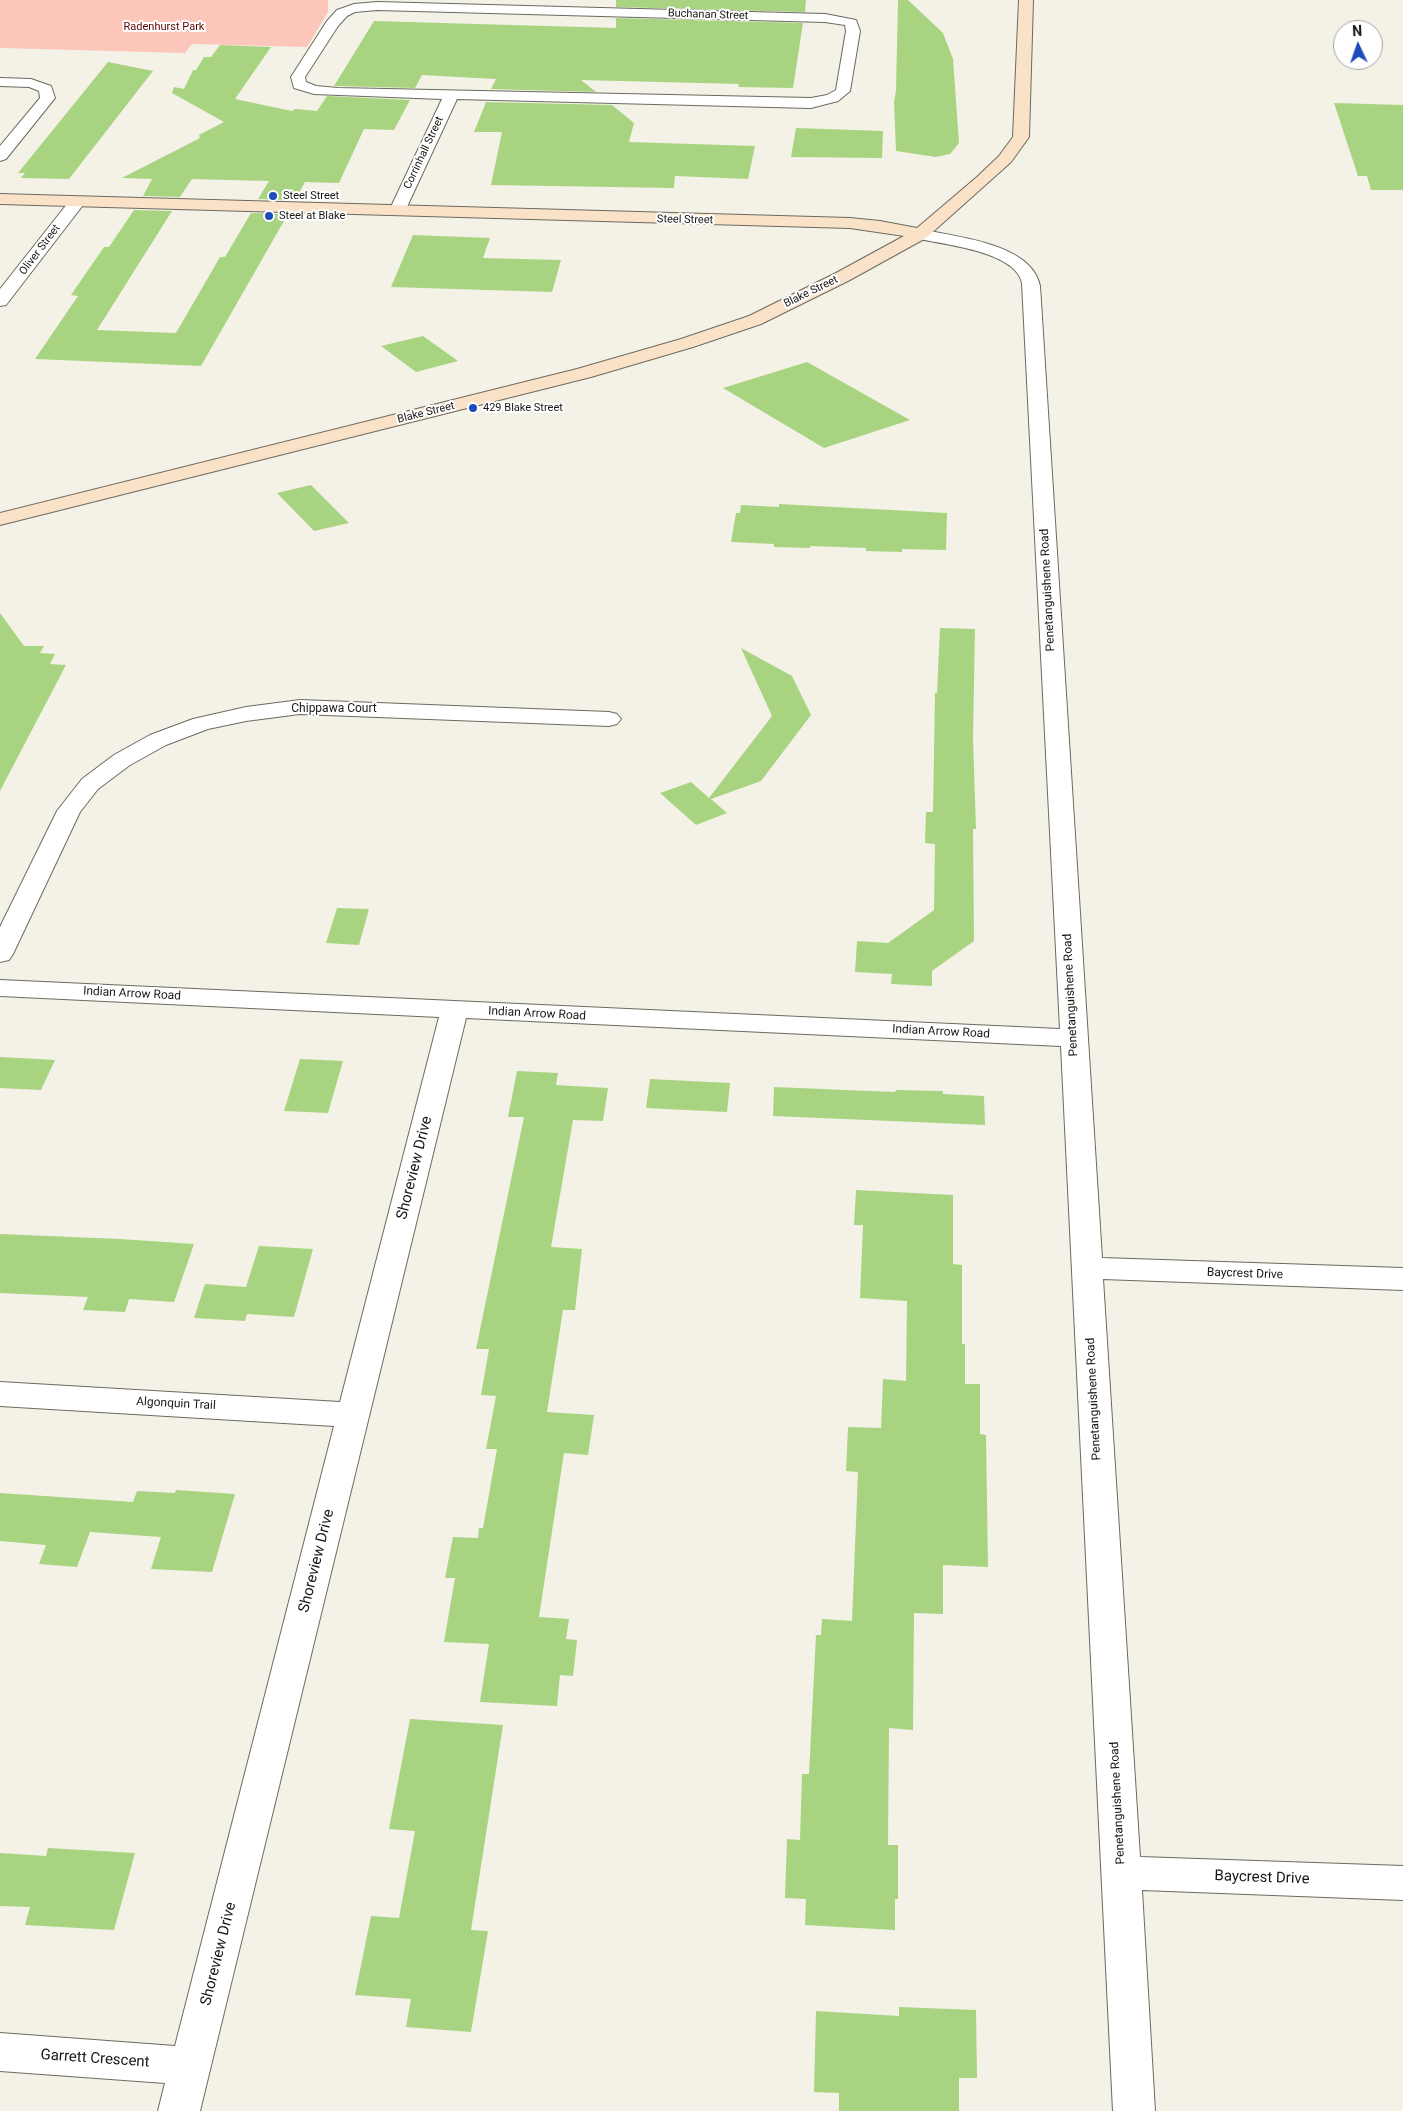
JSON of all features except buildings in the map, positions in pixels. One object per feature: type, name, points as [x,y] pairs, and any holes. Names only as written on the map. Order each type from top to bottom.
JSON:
[{"type":"main road","points":[[920,234],[983,180],[1005,159],[1022,137],[1026,0]]},
{"type":"main road","name":"Steel Street","points":[[0,199],[850,223],[880,226],[920,234]]},
{"type":"main road","name":"Blake Street","points":[[0,519],[575,375],[687,343],[756,320],[842,277],[920,234]]},
{"type":"street","name":"Buchanan Street","points":[[377,6],[604,6],[846,20],[851,23],[853,31],[843,91],[839,96],[828,100],[797,103],[452,94],[314,90],[299,85],[298,77],[307,68],[338,16],[352,9],[377,6]]},
{"type":"street","points":[[0,82],[31,83],[46,89],[48,98],[0,156]]},
{"type":"street","name":"Corrinhall Street","points":[[397,211],[452,94]]},
{"type":"street","name":"Oliver Street","points":[[1,300],[77,202]]},
{"type":"street","name":"Penetanguishene Road","points":[[920,234],[997,253],[1028,272],[1032,288],[1134,2111]]},
{"type":"street","name":"Chippawa Court","points":[[0,954],[69,811],[90,784],[122,760],[158,740],[201,724],[246,714],[300,707],[609,719]]},
{"type":"street","name":"Indian Arrow Road","points":[[0,988],[1074,1038]]},
{"type":"street","name":"Shoreview Drive","points":[[179,2111],[454,1010]]},
{"type":"street","name":"Baycrest Drive","points":[[1086,1268],[1403,1279]]},
{"type":"street","name":"Algonquin Trail","points":[[0,1394],[353,1415]]},
{"type":"street","name":"Baycrest Drive","points":[[1122,1873],[1403,1883]]},
{"type":"street","name":"Garrett Crescent","points":[[0,2052],[190,2066]]},
{"type":"green space","name":"Radenhurst Park","points":[[0,0],[328,0],[328,12],[307,47],[192,44],[185,53],[0,48]]},
{"type":"place","name":"Steel Street","points":[[273,196]]},
{"type":"place","name":"Steel at Blake","points":[[269,216]]},
{"type":"place","name":"429 Blake Street","points":[[473,408]]}]
